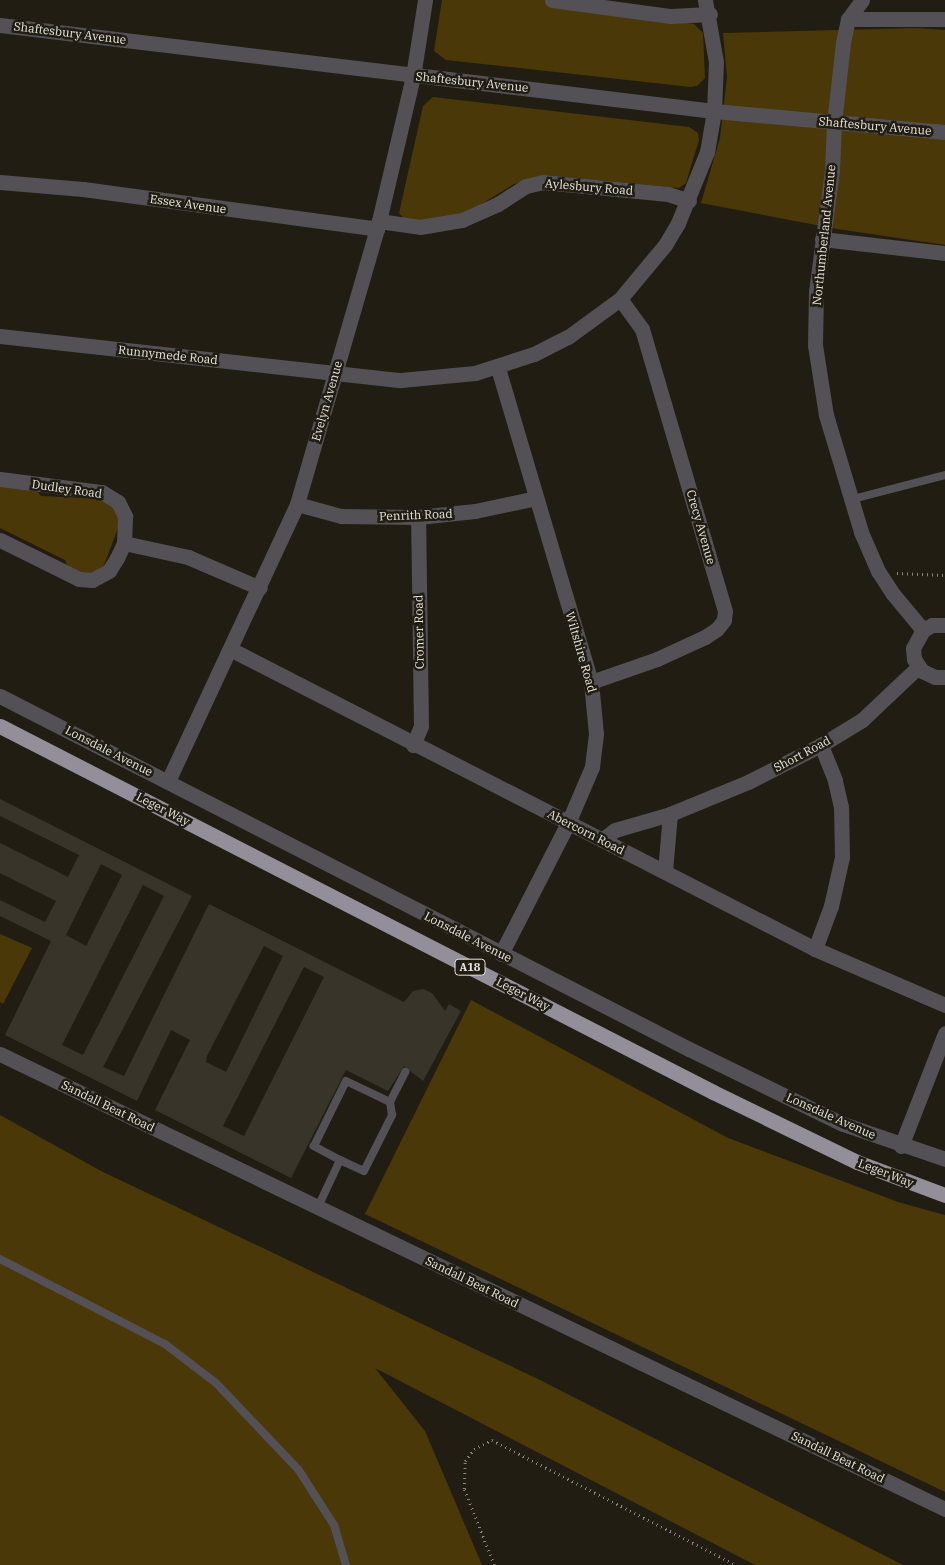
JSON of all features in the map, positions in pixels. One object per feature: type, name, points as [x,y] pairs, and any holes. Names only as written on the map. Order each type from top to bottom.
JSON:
[{"type":"highway","name":"Leger Way","points":[[0,726],[713,1092],[857,1162],[945,1195]]},
{"type":"street","name":"Evelyn Avenue","points":[[168,781],[232,650],[297,504],[378,225],[412,76],[425,0]]},
{"type":"street","points":[[552,0],[671,16],[708,7]]},
{"type":"street","name":"Northumberland Avenue","points":[[862,0],[848,19],[834,123],[832,170],[822,239],[815,345],[826,415],[849,500],[878,571],[923,630]]},
{"type":"street","name":"Runnymede Road","points":[[0,336],[401,380],[442,378],[498,368],[568,337],[620,299],[665,245],[689,200],[707,152],[714,111],[716,62],[708,7]]},
{"type":"street","points":[[848,19],[945,18]]},
{"type":"street","name":"Shaftesbury Avenue","points":[[0,25],[355,66],[412,76],[714,111],[945,132]]},
{"type":"street","name":"Essex Avenue","points":[[0,182],[83,189],[378,225]]},
{"type":"street","name":"Aylesbury Road","points":[[378,225],[420,227],[462,220],[498,204],[526,186],[543,182],[668,194],[689,200]]},
{"type":"street","points":[[822,239],[945,253]]},
{"type":"street","name":"Crecy Avenue","points":[[591,682],[657,659],[705,637],[720,625],[725,611],[642,329],[620,299]]},
{"type":"street","name":"Wiltshire Road","points":[[498,368],[591,682],[595,706],[595,751],[592,766],[568,823],[501,954]]},
{"type":"street","name":"Dudley Road","points":[[0,479],[112,496],[123,508],[126,516],[124,543],[109,572],[100,578],[85,581],[0,540]]},
{"type":"street","name":"Penrith Road","points":[[297,504],[341,516],[418,517],[475,511],[536,498]]},
{"type":"street","name":"Cromer Road","points":[[413,745],[421,726],[418,517]]},
{"type":"street","points":[[124,543],[188,557],[260,588]]},
{"type":"street","points":[[945,625],[932,625],[923,630],[913,648],[918,667],[930,676],[945,677]]},
{"type":"street","name":"Abercorn Road","points":[[232,650],[413,745],[666,871],[815,949],[945,1005]]},
{"type":"street","name":"Short Road","points":[[602,840],[615,830],[670,814],[748,782],[821,745],[862,720],[918,667]]},
{"type":"street","name":"Lonsdale Avenue","points":[[0,696],[501,954],[834,1119],[901,1146],[945,1159]]},
{"type":"street","points":[[815,949],[838,883],[842,850],[839,798],[821,745]]},
{"type":"street","points":[[666,871],[670,814]]},
{"type":"street","points":[[901,1146],[945,1033]]},
{"type":"street","name":"Sandall Beat Road","points":[[0,1054],[945,1509]]},
{"type":"lane","points":[[849,500],[945,475]]},
{"type":"lane","points":[[390,1102],[346,1081],[314,1146],[364,1171],[392,1115],[390,1102],[405,1072]]},
{"type":"lane","points":[[318,1207],[340,1160]]},
{"type":"lane","points":[[0,1259],[165,1344],[216,1382],[298,1469],[334,1525],[346,1565]]},
{"type":"path","points":[[878,571],[945,575]]},
{"type":"path","points":[[494,1565],[464,1488],[464,1461],[474,1449],[492,1440],[736,1565]]},
{"type":"shaded area","points":[[442,0],[545,0],[694,24],[703,33],[705,78],[697,86],[690,87],[446,60],[434,51]]},
{"type":"shaded area","points":[[917,28],[945,30],[945,245],[837,229],[701,203],[720,138],[727,77],[723,33]]},
{"type":"shaded area","points":[[433,97],[689,127],[698,133],[699,140],[686,183],[679,188],[543,175],[514,184],[470,211],[434,220],[405,220],[399,213],[423,106]]},
{"type":"shaded area","points":[[0,485],[36,490],[41,496],[104,499],[113,506],[119,518],[118,528],[103,568],[89,574],[68,568],[65,560],[0,528]]},
{"type":"shaded area","points":[[0,934],[32,948],[3,1004],[0,1002]]},
{"type":"shaded area","points":[[471,1000],[728,1138],[898,1202],[945,1215],[945,1492],[365,1214]]},
{"type":"shaded area","points":[[0,1115],[101,1171],[540,1380],[903,1565],[755,1565],[375,1368],[425,1431],[482,1565],[0,1565]]},
{"type":"building","points":[[0,799],[192,896],[103,1067],[124,1076],[209,904],[404,1002],[413,991],[423,989],[432,993],[445,1011],[449,1004],[461,1011],[423,1081],[404,1066],[388,1091],[346,1070],[291,1178],[155,1110],[190,1040],[171,1030],[137,1101],[5,1035],[51,941],[0,916],[0,900],[45,922],[56,901],[0,873],[0,843],[68,877],[79,855],[0,816]],"holes":[[[101,864],[122,875],[86,946],[66,935]],[[143,885],[164,896],[83,1055],[62,1045]],[[264,946],[283,956],[226,1072],[206,1062],[207,1056]],[[304,967],[324,977],[244,1136],[223,1126]]]}]
